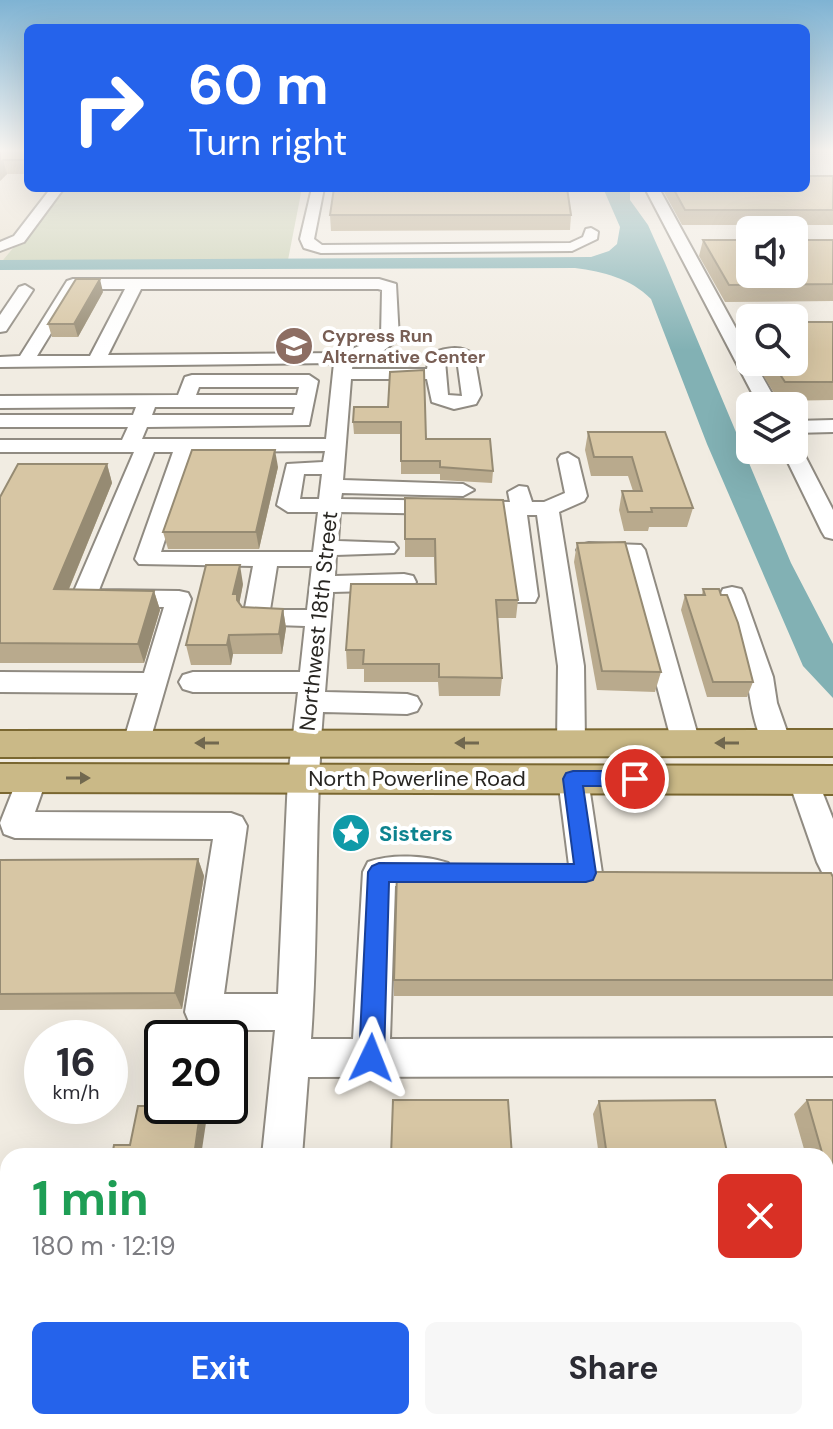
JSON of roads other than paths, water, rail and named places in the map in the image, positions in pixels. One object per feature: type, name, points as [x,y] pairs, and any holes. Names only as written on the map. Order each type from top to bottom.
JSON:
[{"type":"main road","name":"North Powerline Road","points":[[0,744],[137,743],[305,760],[573,779],[815,775]]},
{"type":"main road","name":"North Powerline Road","points":[[16,778],[571,743],[833,743]]},
{"type":"street","points":[[0,247],[19,239],[36,217]]},
{"type":"street","points":[[312,217],[307,239],[309,245],[321,249],[572,247],[590,239],[591,232]]},
{"type":"street","points":[[671,217],[688,241],[762,392]]},
{"type":"street","points":[[25,362],[73,284],[379,284],[390,287],[390,339],[343,366]]},
{"type":"street","points":[[97,359],[135,284]]},
{"type":"street","points":[[0,327],[25,290]]},
{"type":"street","points":[[0,362],[97,359],[343,366],[436,374]]},
{"type":"street","name":"Northwest 18th Street","points":[[283,1148],[299,966],[305,760],[343,366]]},
{"type":"street","points":[[104,401],[113,382]]},
{"type":"street","points":[[0,421],[302,421],[305,401],[104,401],[1,390]]},
{"type":"street","points":[[137,743],[179,599],[83,598],[138,445],[140,421],[148,401]]},
{"type":"street","points":[[808,427],[833,426]]},
{"type":"street","points":[[15,471],[30,445]]},
{"type":"street","points":[[185,445],[147,559],[266,559],[325,564],[404,582]]},
{"type":"street","points":[[0,446],[335,445]]},
{"type":"street","points":[[526,596],[515,512],[522,507],[555,508],[576,496],[568,459]]},
{"type":"street","points":[[799,464],[833,532]]},
{"type":"street","points":[[332,486],[519,490],[522,507]]},
{"type":"street","points":[[547,509],[571,666],[571,743]]},
{"type":"street","points":[[325,564],[386,548]]},
{"type":"street","points":[[579,550],[633,550],[686,743]]},
{"type":"street","points":[[266,559],[256,618],[320,618]]},
{"type":"street","points":[[732,595],[760,677],[763,703],[777,743]]},
{"type":"street","points":[[0,682],[154,683]]},
{"type":"street","points":[[193,682],[407,704]]},
{"type":"street","points":[[815,775],[833,862]]},
{"type":"street","points":[[16,778],[15,825],[231,826],[203,1012],[295,1012]]},
{"type":"street","points":[[573,779],[585,873]]},
{"type":"street","points":[[371,1058],[379,872],[474,873]]},
{"type":"street","points":[[291,1058],[833,1057]]},
{"type":"water","points":[[616,217],[642,217],[665,263],[736,432],[736,464],[749,464],[791,563],[833,644],[833,698],[803,666],[707,444],[651,299],[625,281],[575,268],[0,270],[0,260],[591,257],[609,251],[617,244],[620,227]]},
{"type":"place","name":"Cypress Run Alternative Center","points":[[294,346]]},
{"type":"place","name":"Sisters","points":[[351,833]]}]
